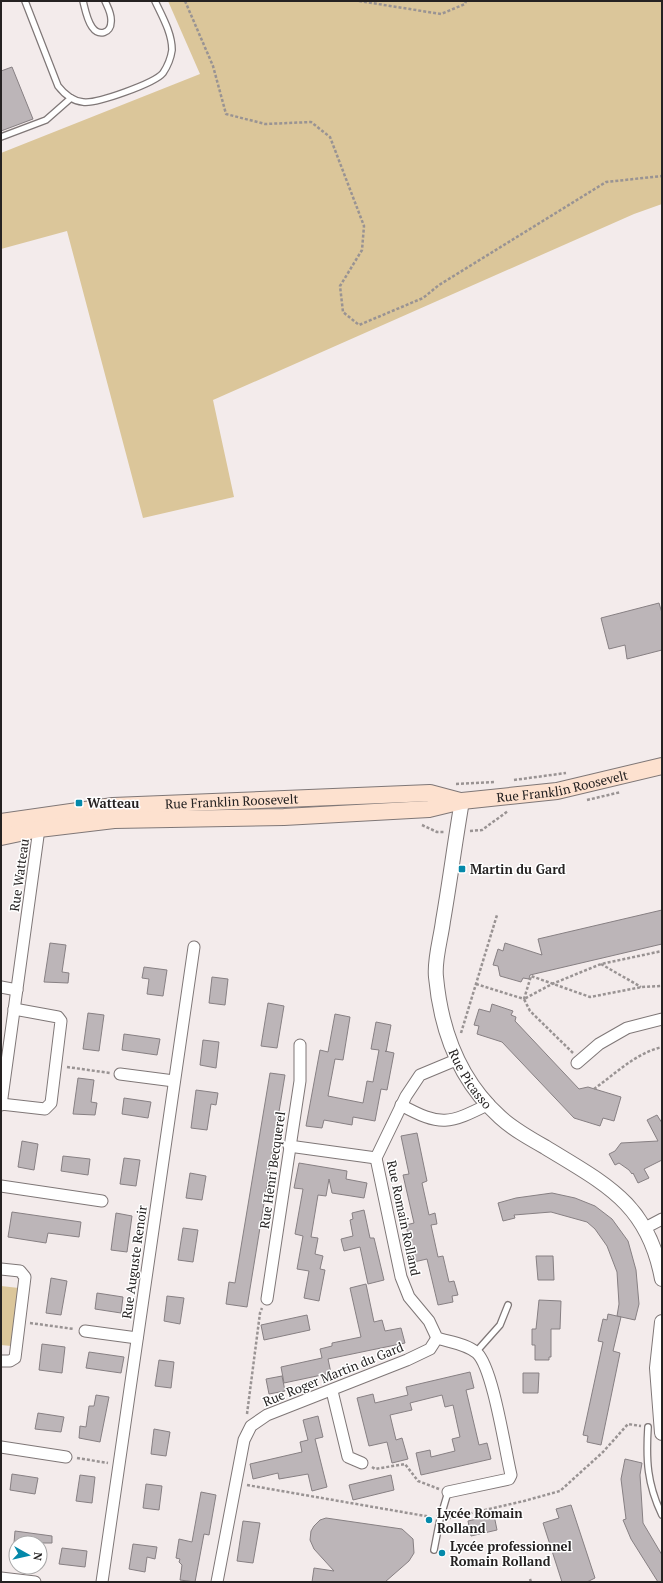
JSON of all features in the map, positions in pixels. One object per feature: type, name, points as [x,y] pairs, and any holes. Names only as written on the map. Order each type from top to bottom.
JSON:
[{"type":"main road","name":"Rue Franklin Roosevelt","points":[[1,837],[38,822],[113,806],[430,793],[462,801],[557,791],[662,766]]},
{"type":"main road","name":"Rue Franklin Roosevelt","points":[[1,822],[38,822]]},
{"type":"street","name":"Rue Picasso","points":[[462,801],[436,976],[441,1010],[455,1057],[476,1089],[500,1116],[525,1136],[601,1182],[626,1201],[645,1228],[658,1259],[662,1279]]},
{"type":"street","name":"Rue Watteau","points":[[14,1010],[58,1016],[61,1021],[51,1103],[45,1109],[1,1104],[38,822]]},
{"type":"street","name":"Rue Auguste Renoir","points":[[102,1582],[194,947]]},
{"type":"street","points":[[1,988],[17,990]]},
{"type":"street","points":[[579,1062],[599,1044],[627,1028],[662,1019]]},
{"type":"street","name":"Rue Henri Becquerel","points":[[267,1299],[300,1081],[300,1045]]},
{"type":"street","name":"Rue Romain Rolland","points":[[437,1338],[429,1321],[409,1297],[401,1277],[376,1158],[401,1105],[420,1075],[455,1057]]},
{"type":"street","points":[[120,1074],[174,1081]]},
{"type":"street","points":[[401,1105],[425,1118],[442,1122],[463,1118],[489,1104]]},
{"type":"street","points":[[290,1146],[376,1158]]},
{"type":"street","points":[[1,1186],[102,1201]]},
{"type":"street","points":[[645,1228],[662,1219]]},
{"type":"street","points":[[1,1268],[20,1271],[25,1277],[15,1358],[10,1361],[1,1361]]},
{"type":"street","points":[[662,1322],[657,1368],[662,1433]]},
{"type":"street","points":[[85,1331],[137,1338]]},
{"type":"street","points":[[437,1338],[468,1347],[476,1352],[484,1361],[490,1377],[511,1475],[509,1480],[506,1482],[448,1492]]},
{"type":"street","name":"Rue Roger Martin du Gard","points":[[251,1426],[266,1415],[332,1391],[430,1349],[437,1338]]},
{"type":"street","points":[[332,1391],[348,1457],[362,1463]]},
{"type":"street","points":[[217,1582],[240,1454],[251,1426]]},
{"type":"street","points":[[1,1447],[66,1457]]},
{"type":"street","points":[[1,1578],[35,1582]]},
{"type":"lane","points":[[26,1],[58,86],[66,95],[84,102],[97,101],[154,80],[163,74],[172,51],[170,36],[155,1]]},
{"type":"lane","points":[[83,1],[91,26],[96,31],[101,33],[108,31],[111,27],[110,13],[105,1]]},
{"type":"lane","points":[[1,137],[46,120],[71,98]]},
{"type":"lane","points":[[476,1352],[500,1325],[508,1305]]},
{"type":"lane","points":[[648,1427],[646,1454],[649,1481],[662,1515]]},
{"type":"lane","points":[[434,1550],[440,1519],[448,1492]]},
{"type":"path","points":[[185,1],[214,66],[226,114],[265,124],[311,122],[330,138],[364,226],[362,250],[340,286],[343,312],[359,325],[423,298],[439,285],[606,182],[662,176]]},
{"type":"path","points":[[359,1],[441,14],[465,4],[466,1]]},
{"type":"path","points":[[455,1057],[497,915]]},
{"type":"path","points":[[476,984],[524,998],[552,984],[601,964],[662,951]]},
{"type":"path","points":[[601,964],[642,987]]},
{"type":"path","points":[[579,1062],[530,1010],[524,998],[532,976],[590,997],[642,987],[662,986]]},
{"type":"path","points":[[594,1089],[636,1058],[662,1047]]},
{"type":"path","points":[[56,1065],[120,1074]]},
{"type":"path","points":[[251,1426],[247,1415],[260,1313],[267,1299]]},
{"type":"path","points":[[20,1322],[85,1331]]},
{"type":"path","points":[[235,1483],[440,1519],[524,1501],[560,1491],[603,1452],[628,1424],[648,1427]]},
{"type":"path","points":[[66,1457],[119,1464]]},
{"type":"path","points":[[362,1463],[375,1469],[405,1464],[418,1481],[448,1492]]},
{"type":"shaded area","points":[[168,1],[662,1],[662,204],[634,214],[213,400],[234,497],[143,518],[67,231],[1,249],[1,153],[200,74]]},
{"type":"shaded area","points":[[1,1286],[19,1288],[11,1346],[1,1345]]},
{"type":"building","points":[[12,67],[33,119],[1,131],[1,71]]},
{"type":"building","points":[[659,603],[662,613],[662,650],[627,659],[625,645],[609,649],[601,618]]},
{"type":"building","points":[[662,910],[662,944],[530,975],[529,979],[523,978],[521,982],[500,976],[498,966],[493,965],[498,949],[503,951],[505,943],[542,955],[538,939]]},
{"type":"building","points":[[50,943],[66,945],[62,972],[69,973],[68,983],[44,982]]},
{"type":"building","points":[[144,967],[167,970],[163,996],[147,994],[149,979],[142,978]]},
{"type":"building","points":[[212,977],[228,979],[225,1005],[209,1003]]},
{"type":"building","points":[[268,1003],[284,1006],[277,1048],[261,1046]]},
{"type":"building","points":[[492,1004],[513,1011],[511,1015],[516,1017],[515,1021],[579,1089],[588,1087],[621,1097],[614,1121],[603,1118],[600,1126],[574,1118],[502,1042],[477,1034],[479,1026],[474,1025],[479,1009],[490,1012]]},
{"type":"building","points":[[88,1013],[104,1015],[99,1051],[83,1049]]},
{"type":"building","points":[[335,1014],[350,1017],[343,1060],[335,1059],[328,1096],[363,1103],[367,1081],[373,1082],[379,1050],[371,1049],[376,1022],[391,1025],[386,1051],[394,1053],[387,1090],[381,1089],[375,1121],[353,1117],[352,1125],[324,1120],[322,1128],[306,1126],[320,1050],[328,1052]]},
{"type":"building","points":[[124,1034],[160,1039],[157,1055],[122,1050]]},
{"type":"building","points":[[203,1040],[219,1042],[216,1068],[200,1065]]},
{"type":"building","points":[[270,1073],[285,1075],[247,1307],[226,1304],[229,1282],[235,1283]]},
{"type":"building","points":[[78,1078],[94,1080],[91,1102],[97,1103],[95,1115],[73,1114]]},
{"type":"building","points":[[196,1090],[218,1093],[216,1105],[211,1104],[207,1130],[191,1128]]},
{"type":"building","points":[[124,1098],[151,1102],[148,1118],[122,1114]]},
{"type":"building","points":[[657,1115],[662,1123],[662,1160],[644,1169],[649,1178],[638,1183],[633,1173],[632,1174],[619,1163],[615,1165],[609,1154],[615,1151],[621,1143],[658,1141],[647,1120]]},
{"type":"building","points":[[417,1133],[427,1181],[422,1183],[429,1215],[435,1213],[437,1224],[431,1225],[438,1257],[443,1256],[449,1282],[454,1281],[458,1295],[452,1296],[453,1302],[438,1305],[427,1259],[414,1262],[406,1225],[414,1223],[403,1175],[409,1174],[401,1136]]},
{"type":"building","points":[[22,1141],[38,1144],[34,1170],[18,1167]]},
{"type":"building","points":[[63,1156],[90,1159],[88,1175],[61,1171]]},
{"type":"building","points":[[124,1158],[140,1160],[136,1186],[120,1184]]},
{"type":"building","points":[[299,1163],[347,1171],[346,1179],[367,1183],[364,1198],[332,1193],[329,1179],[326,1196],[318,1195],[311,1237],[318,1238],[315,1254],[323,1256],[320,1269],[325,1270],[319,1301],[304,1298],[309,1271],[297,1269],[303,1236],[295,1234],[303,1189],[294,1188]]},
{"type":"building","points":[[190,1173],[206,1176],[202,1200],[186,1198]]},
{"type":"building","points":[[552,1193],[575,1198],[595,1206],[612,1219],[628,1241],[636,1270],[639,1304],[635,1320],[617,1316],[619,1304],[617,1272],[607,1246],[595,1229],[587,1222],[551,1212],[514,1215],[515,1218],[503,1221],[498,1203],[516,1198]]},
{"type":"building","points":[[364,1210],[370,1238],[374,1238],[384,1280],[368,1284],[360,1247],[344,1251],[341,1239],[353,1236],[350,1220],[353,1219],[352,1213]]},
{"type":"building","points":[[12,1212],[81,1222],[79,1237],[48,1233],[46,1243],[8,1237]]},
{"type":"building","points":[[116,1213],[132,1216],[127,1252],[111,1250]]},
{"type":"building","points":[[183,1228],[198,1230],[193,1262],[178,1260]]},
{"type":"building","points":[[536,1256],[553,1256],[554,1280],[538,1280]]},
{"type":"building","points":[[51,1278],[67,1281],[61,1315],[46,1313]]},
{"type":"building","points":[[366,1284],[374,1322],[382,1320],[385,1331],[401,1328],[405,1343],[328,1359],[331,1373],[284,1383],[281,1367],[322,1358],[320,1349],[332,1346],[332,1343],[361,1337],[350,1288]]},
{"type":"building","points":[[97,1293],[123,1297],[121,1313],[95,1309]]},
{"type":"building","points":[[167,1296],[184,1298],[180,1324],[164,1321]]},
{"type":"building","points":[[539,1300],[561,1301],[560,1329],[551,1329],[551,1357],[549,1357],[549,1360],[535,1360],[535,1345],[532,1345],[532,1329],[536,1329]]},
{"type":"building","points":[[608,1314],[621,1317],[613,1351],[620,1353],[601,1445],[587,1442],[588,1436],[583,1435],[603,1342],[598,1341],[603,1319],[607,1320]]},
{"type":"building","points":[[307,1315],[310,1330],[264,1340],[261,1325]]},
{"type":"building","points":[[42,1344],[65,1347],[62,1373],[39,1370]]},
{"type":"building","points":[[89,1352],[124,1357],[121,1373],[86,1368]]},
{"type":"building","points":[[159,1360],[174,1362],[171,1388],[155,1386]]},
{"type":"building","points":[[470,1372],[474,1388],[466,1390],[479,1445],[487,1443],[491,1459],[421,1475],[416,1453],[430,1450],[431,1457],[455,1451],[452,1439],[460,1437],[453,1405],[445,1407],[442,1395],[410,1403],[412,1410],[390,1415],[396,1440],[402,1438],[408,1459],[392,1463],[387,1442],[369,1446],[357,1398],[373,1394],[375,1403],[408,1395],[406,1387]]},
{"type":"building","points":[[523,1373],[539,1373],[538,1393],[523,1393]]},
{"type":"building","points":[[282,1376],[285,1391],[269,1394],[266,1379]]},
{"type":"building","points":[[96,1395],[109,1397],[100,1442],[79,1438],[80,1426],[86,1427],[89,1406],[94,1406]]},
{"type":"building","points":[[38,1413],[64,1417],[61,1432],[35,1429]]},
{"type":"building","points":[[318,1416],[323,1437],[315,1439],[327,1487],[312,1491],[308,1474],[279,1479],[278,1473],[253,1479],[250,1464],[302,1452],[300,1442],[308,1440],[303,1420]]},
{"type":"building","points":[[154,1429],[170,1432],[166,1456],[151,1454]]},
{"type":"building","points":[[625,1459],[642,1463],[640,1475],[643,1523],[662,1555],[662,1582],[658,1582],[631,1539],[623,1520],[626,1519],[621,1479]]},
{"type":"building","points":[[12,1474],[38,1478],[35,1494],[10,1490]]},
{"type":"building","points":[[80,1475],[95,1477],[92,1503],[76,1501]]},
{"type":"building","points":[[391,1475],[394,1490],[353,1500],[349,1485]]},
{"type":"building","points":[[146,1484],[162,1486],[159,1510],[143,1508]]},
{"type":"building","points":[[201,1492],[216,1495],[209,1535],[204,1534],[195,1582],[180,1580],[182,1565],[179,1562],[180,1559],[176,1558],[179,1539],[192,1542]]},
{"type":"building","points":[[571,1505],[595,1578],[587,1582],[562,1582],[543,1523],[559,1518],[556,1509]]},
{"type":"building","points":[[494,1515],[497,1530],[471,1536],[468,1521]]},
{"type":"building","points":[[326,1518],[402,1529],[413,1539],[414,1553],[409,1561],[385,1582],[312,1582],[314,1568],[334,1571],[314,1549],[310,1540],[311,1531],[314,1526],[320,1520]]},
{"type":"building","points":[[243,1521],[260,1523],[253,1563],[237,1561]]},
{"type":"building","points":[[15,1531],[45,1535],[15,1535]]},
{"type":"building","points":[[48,1535],[52,1536],[52,1543],[48,1543]]},
{"type":"building","points":[[133,1544],[157,1547],[155,1559],[147,1557],[145,1572],[129,1569]]},
{"type":"building","points":[[62,1548],[87,1551],[85,1567],[59,1564]]},
{"type":"place","name":"Watteau","points":[[79,803]]},
{"type":"place","name":"Martin du Gard","points":[[462,869]]},
{"type":"place","name":"Lycée Romain Rolland","points":[[429,1520]]},
{"type":"place","name":"Lycée professionnel Romain Rolland","points":[[442,1553]]}]
